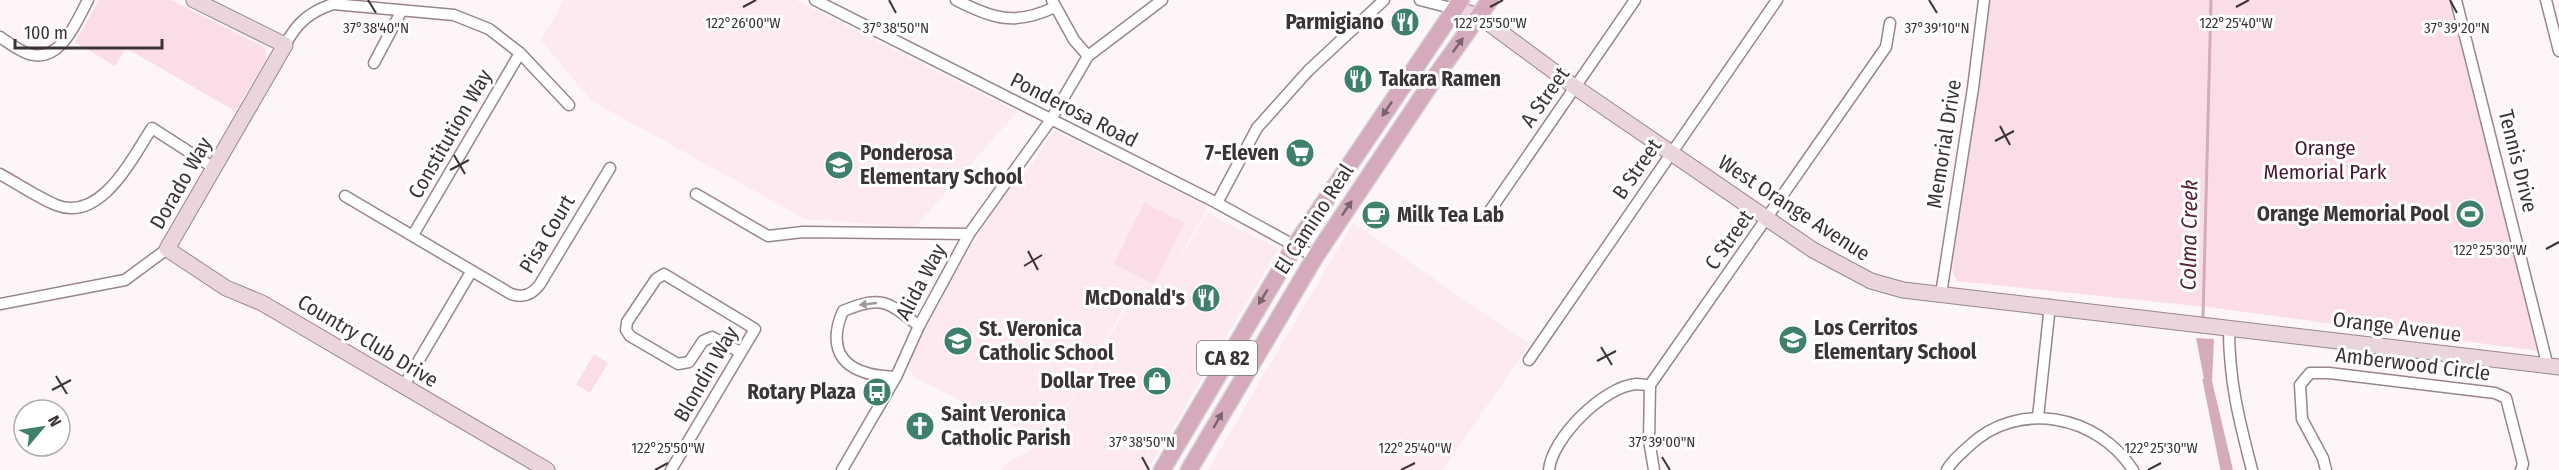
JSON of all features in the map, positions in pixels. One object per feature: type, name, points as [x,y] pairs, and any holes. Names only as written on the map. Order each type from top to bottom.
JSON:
[{"type":"main road","name":"El Camino Real","points":[[1189,470],[1315,257],[1438,73],[1490,0]]},
{"type":"main road","name":"El Camino Real","points":[[1162,470],[1294,247],[1458,4]]},
{"type":"street","points":[[0,37],[31,55],[48,53],[64,44],[88,0]]},
{"type":"street","name":"Ponderosa Road","points":[[815,0],[1050,121],[1217,203],[1315,257]]},
{"type":"street","points":[[956,0],[994,18],[1013,20],[1029,17],[1053,4],[1074,40],[1088,56],[1162,0]]},
{"type":"street","points":[[1217,203],[1257,128],[1308,71],[1384,0]]},
{"type":"street","name":"West Orange Avenue","points":[[1420,0],[1458,4],[1479,16],[1575,87],[1813,250],[1871,281],[1903,290],[2050,305],[2223,328]]},
{"type":"street","name":"A Street","points":[[1487,215],[1635,0]]},
{"type":"street","name":"B Street","points":[[1529,360],[1777,0]]},
{"type":"street","name":"Memorial Drive","points":[[1941,294],[1984,0]]},
{"type":"street","name":"Tennis Drive","points":[[2456,0],[2553,367]]},
{"type":"street","points":[[2546,0],[2559,51]]},
{"type":"street","points":[[200,1],[285,45],[295,27],[314,10],[333,4],[401,12],[454,15],[489,29],[520,53],[569,105]]},
{"type":"street","points":[[374,63],[401,12]]},
{"type":"street","name":"C Street","points":[[1650,385],[1886,47],[1890,23]]},
{"type":"street","name":"Dorado Way","points":[[0,304],[125,280],[167,249],[285,45]]},
{"type":"street","name":"Constitution Way","points":[[413,235],[520,53]]},
{"type":"street","name":"Alida Way","points":[[842,470],[896,377],[919,326],[969,234],[1050,121],[1088,56]]},
{"type":"street","points":[[0,174],[58,206],[78,208],[100,200],[152,128],[214,168]]},
{"type":"street","name":"Pisa Court","points":[[345,196],[471,272],[517,296],[530,294],[536,290],[610,168]]},
{"type":"street","points":[[696,194],[768,236],[803,232],[969,234]]},
{"type":"street","name":"Country Club Drive","points":[[167,249],[226,288],[262,303],[547,470]]},
{"type":"street","points":[[403,387],[471,272]]},
{"type":"street","name":"Blondin Way","points":[[671,470],[755,329],[664,274],[656,279],[626,326],[630,336],[678,364],[689,362],[704,341],[712,337],[740,352]]},
{"type":"street","points":[[896,377],[863,372],[848,363],[835,344],[836,326],[843,311],[866,302],[887,303],[919,326]]},
{"type":"street","points":[[2038,417],[2050,305]]},
{"type":"street","points":[[2223,328],[2234,400],[2252,470]]},
{"type":"street","name":"Orange Avenue","points":[[2223,328],[2553,367]]},
{"type":"street","name":"Amberwood Circle","points":[[2326,470],[2323,458],[2302,419],[2300,385],[2310,373],[2329,373],[2494,393],[2506,398],[2523,464],[2521,470]]},
{"type":"street","points":[[1549,470],[1554,450],[1569,426],[1611,393],[1634,384],[1650,385],[1649,440],[1654,470]]},
{"type":"street","points":[[1947,470],[1951,463],[1977,438],[2001,424],[2038,417],[2074,423],[2090,429],[2119,452],[2133,470]]},
{"type":"shaded area","name":"Ponderosa Elementary School","points":[[564,0],[796,0],[1017,112],[915,227],[805,219],[592,101],[541,40]]},
{"type":"shaded area","points":[[1056,132],[1205,205],[1206,210],[1172,271],[1208,213],[1278,249],[1148,470],[1002,470],[1005,464],[1046,442],[1139,287],[1156,298],[1158,295],[1138,285],[1045,442],[915,378],[910,370],[909,359],[918,337],[968,252],[1000,200],[1032,164],[1050,136]]},
{"type":"shaded area","points":[[1353,223],[1529,344],[1443,470],[1208,470]]},
{"type":"shaded area","points":[[2196,338],[2214,339],[2212,381],[2233,470],[2222,470]]},
{"type":"green space","points":[[99,0],[171,0],[265,48],[266,60],[235,111],[126,48],[115,66],[75,42]]},
{"type":"green space","name":"Orange Memorial Park","points":[[1989,0],[2450,0],[2539,351],[2215,308],[1957,281],[1952,271]]},
{"type":"green space","points":[[1144,203],[1184,223],[1154,284],[1114,264]]},
{"type":"green space","points":[[594,354],[608,363],[590,393],[576,385]]},
{"type":"waterway","name":"Colma Creek","points":[[2203,319],[2211,0]]},
{"type":"waterway","name":"Colma Creek","points":[[2204,380],[2222,470]]},
{"type":"place","name":"Parmigiano","points":[[1405,22]]},
{"type":"place","name":"Takara Ramen","points":[[1358,79]]},
{"type":"place","name":"7-Eleven","points":[[1300,153]]},
{"type":"place","name":"Ponderosa Elementary School","points":[[839,165]]},
{"type":"place","name":"Orange Memorial Pool","points":[[2470,214]]},
{"type":"place","name":"Milk Tea Lab","points":[[1376,215]]},
{"type":"place","name":"McDonald's","points":[[1206,298]]},
{"type":"place","name":"Los Cerritos Elementary School","points":[[1793,340]]},
{"type":"place","name":"St. Veronica Catholic School","points":[[958,341]]},
{"type":"place","name":"Dollar Tree","points":[[1157,381]]},
{"type":"place","name":"Rotary Plaza","points":[[877,392]]},
{"type":"place","name":"Saint Veronica Catholic Parish","points":[[920,426]]}]
